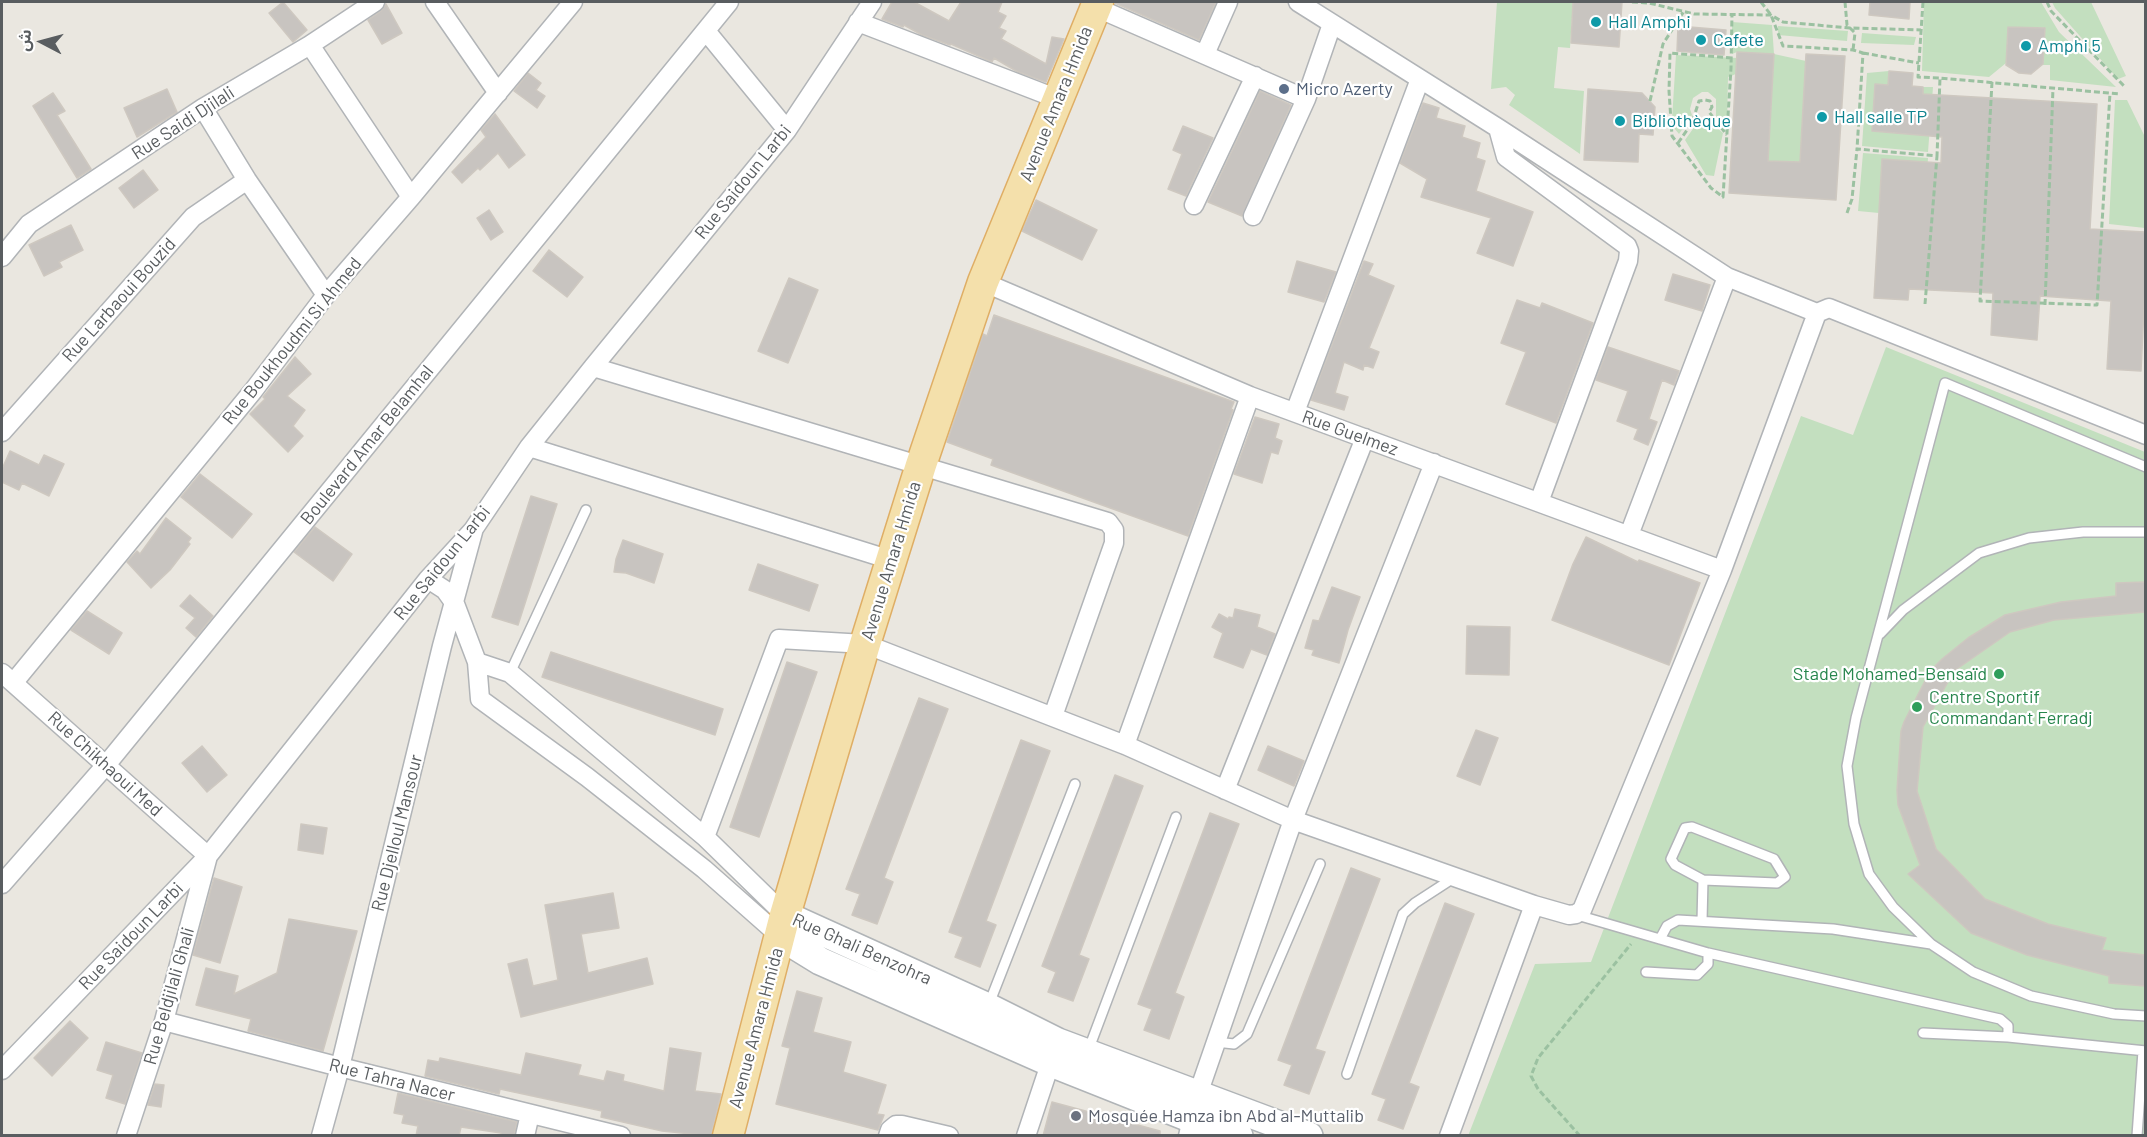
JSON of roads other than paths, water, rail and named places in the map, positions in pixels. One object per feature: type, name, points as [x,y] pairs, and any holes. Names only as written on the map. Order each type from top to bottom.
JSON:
[{"type":"main road","name":"Avenue Amara Hmida","points":[[728,1136],[783,926],[865,644],[921,465],[983,282],[1096,4]]},
{"type":"main road","name":"Rue Ghali Benzohra","points":[[783,926],[988,1006],[1054,1052],[1088,1053],[1192,1116],[1309,1136]]},
{"type":"main road","name":"Rue Ghali Benzohra","points":[[783,926],[820,961],[1054,1052],[1231,1134]]},
{"type":"street","name":"Rue Saidi Djilali","points":[[2,257],[29,224],[203,108],[310,45],[375,2]]},
{"type":"street","points":[[435,2],[498,93]]},
{"type":"street","name":"Rue Boukhoudmi Si Ahmed","points":[[8,678],[253,391],[326,294],[411,197],[573,2]]},
{"type":"street","name":"Boulevard Amar Belamhal","points":[[2,884],[106,765],[729,2]]},
{"type":"street","name":"Rue Saidoun Larbi","points":[[2,1070],[208,856],[428,579],[473,530],[529,447],[787,130],[872,2]]},
{"type":"street","points":[[1205,54],[1228,2]]},
{"type":"street","points":[[1298,2],[1498,128],[1727,277],[1817,313],[1829,308],[2145,435]]},
{"type":"street","points":[[1096,4],[1306,99]]},
{"type":"street","points":[[858,22],[1058,99]]},
{"type":"street","points":[[1253,216],[1306,99],[1332,24]]},
{"type":"street","points":[[706,31],[787,130]]},
{"type":"street","points":[[310,45],[411,197]]},
{"type":"street","points":[[1194,205],[1255,76]]},
{"type":"street","points":[[1295,412],[1420,79]]},
{"type":"street","points":[[203,108],[247,180],[326,294]]},
{"type":"street","points":[[1498,128],[1506,157],[1627,246],[1629,251],[1628,261],[1539,502]]},
{"type":"street","name":"Rue Larbaoui Bouzid","points":[[2,432],[193,217],[247,180]]},
{"type":"street","points":[[1629,535],[1727,277]]},
{"type":"street","name":"Rue Guelmez","points":[[983,282],[1250,396],[1722,570]]},
{"type":"street","points":[[705,837],[779,639],[865,644],[1125,745],[1293,820],[1534,905],[1569,915],[1576,914],[1582,910],[1722,570],[1817,313]]},
{"type":"street","points":[[593,367],[1108,522],[1114,530],[1114,543],[1053,717]]},
{"type":"street","points":[[1125,745],[1250,396]]},
{"type":"street","points":[[1225,790],[1365,438]]},
{"type":"street","points":[[529,447],[891,560]]},
{"type":"street","points":[[1192,1116],[1293,820],[1434,464]]},
{"type":"street","name":"Rue Djelloul Mansour","points":[[321,1136],[473,530]]},
{"type":"street","points":[[428,579],[445,590],[455,604]]},
{"type":"street","name":"Rue Ghali Benzohra","points":[[455,604],[477,662],[480,699],[783,926]]},
{"type":"street","name":"Rue Ghali Benzohra","points":[[477,662],[510,673],[705,837],[783,926]]},
{"type":"street","name":"Rue Chikhaoui Med","points":[[8,678],[208,856]]},
{"type":"street","name":"Rue Beldjilali Ghali","points":[[126,1136],[164,1021],[208,856]]},
{"type":"street","points":[[1449,1136],[1534,905]]},
{"type":"street","name":"Rue Tahra Nacer","points":[[164,1021],[621,1136]]},
{"type":"street","points":[[1026,1136],[1054,1052]]},
{"type":"street","points":[[525,1136],[530,1114]]},
{"type":"street","points":[[888,1136],[890,1130],[896,1125],[948,1136]]},
{"type":"lane","points":[[2145,467],[1945,383],[1856,718],[1847,766],[1854,824],[1869,874],[1893,907],[1931,944],[1973,972],[2031,996],[2114,1014],[2145,1016]]},
{"type":"lane","points":[[510,673],[586,510]]},
{"type":"lane","points":[[1878,635],[1903,610],[1979,553],[2029,538],[2083,532],[2145,532]]},
{"type":"lane","points":[[988,1006],[1075,784]]},
{"type":"lane","points":[[1088,1053],[1176,817]]},
{"type":"lane","points":[[1692,827],[1774,859],[1785,877],[1777,883],[1703,880],[1674,865],[1671,859],[1685,828],[1692,827]]},
{"type":"lane","points":[[1216,1042],[1234,1044],[1247,1034],[1320,864]]},
{"type":"lane","points":[[1347,1074],[1403,914],[1415,903],[1455,877]]},
{"type":"lane","points":[[1702,921],[1703,880]]},
{"type":"lane","points":[[1576,914],[1708,953],[2000,1019],[2008,1026],[2008,1037]]},
{"type":"lane","points":[[1660,939],[1667,926],[1678,920],[1833,929],[1931,944]]},
{"type":"lane","points":[[1646,972],[1697,975],[1708,964],[1708,953]]},
{"type":"lane","points":[[1923,1032],[2008,1037],[2144,1051],[2142,1112],[2137,1136]]},
{"type":"place","name":"Hall Amphi","points":[[1596,22]]},
{"type":"place","name":"Cafete","points":[[1701,40]]},
{"type":"place","name":"Amphi 5","points":[[2026,46]]},
{"type":"place","name":"Micro Azerty","points":[[1284,89]]},
{"type":"place","name":"Hall salle TP","points":[[1822,117]]},
{"type":"place","name":"Bibliothèque","points":[[1620,121]]},
{"type":"place","name":"Stade Mohamed-Bensaïd","points":[[1999,674]]},
{"type":"place","name":"Centre Sportif Commandant Ferradj","points":[[1917,707]]},
{"type":"place","name":"Mosquée Hamza ibn Abd al-Muttalib","points":[[1076,1116]]}]
